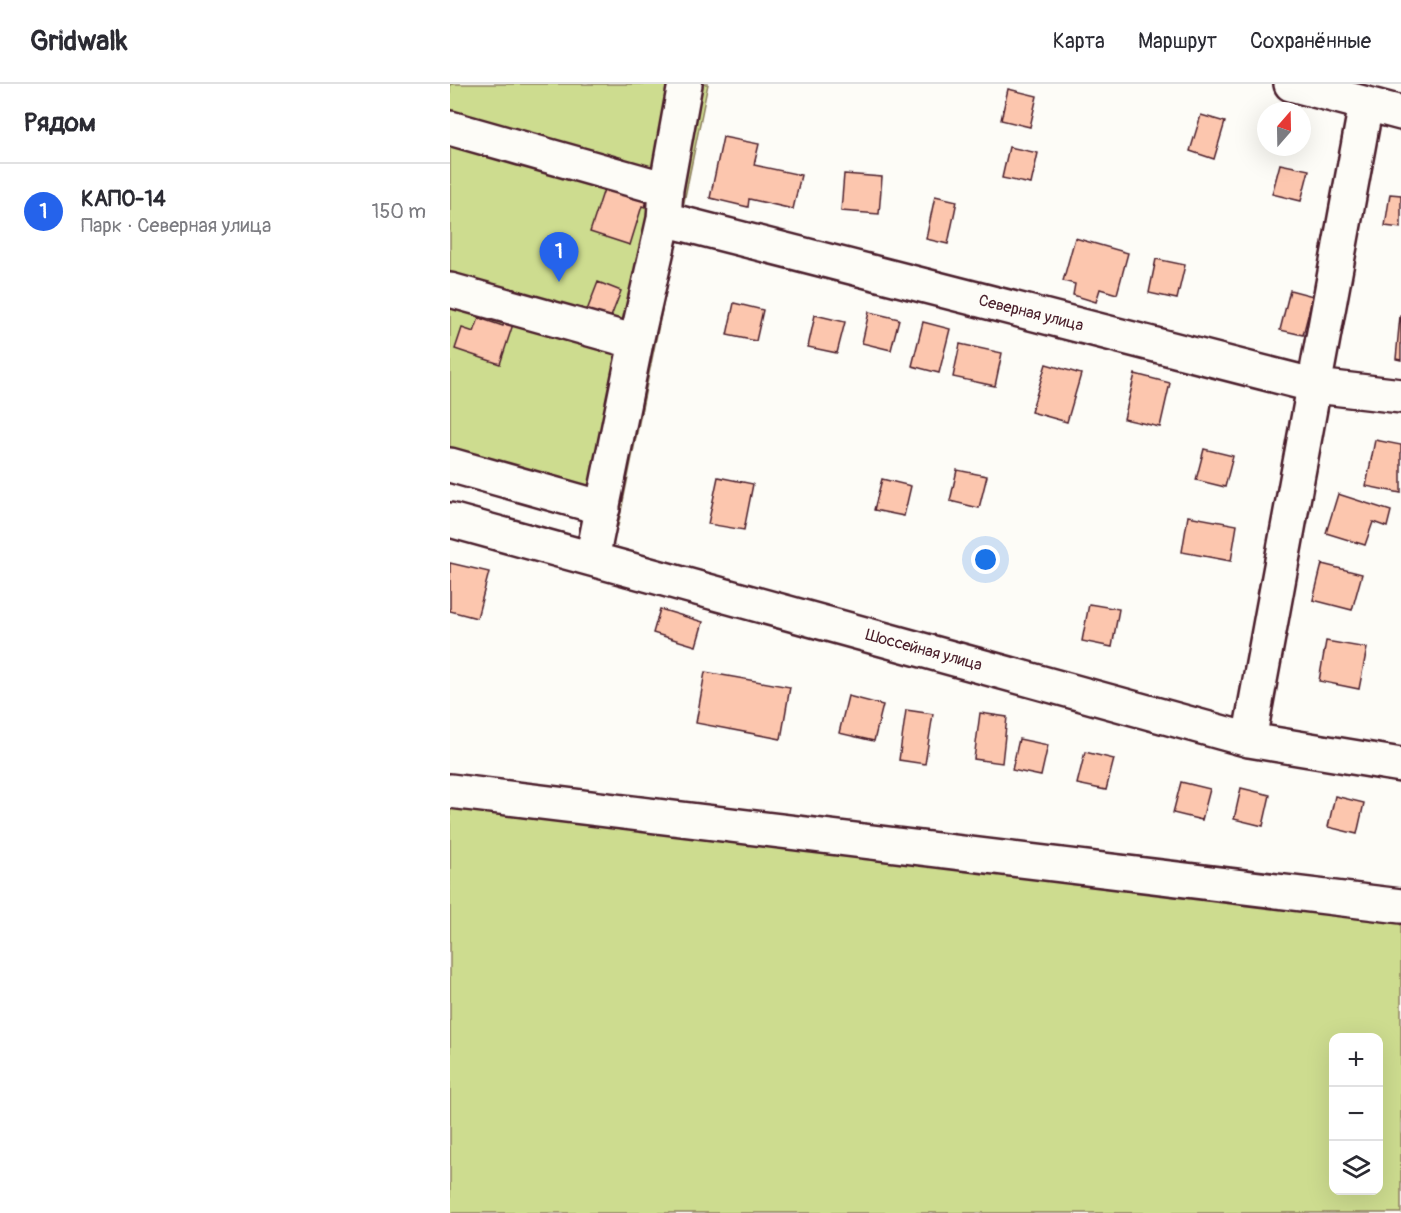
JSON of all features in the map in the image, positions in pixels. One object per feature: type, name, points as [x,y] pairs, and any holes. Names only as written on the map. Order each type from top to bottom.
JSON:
[{"type":"street","points":[[592,559],[665,204],[685,84]]},
{"type":"street","points":[[1291,84],[1401,113]]},
{"type":"street","points":[[1249,740],[1316,386],[1366,104]]},
{"type":"street","name":"Северная улица","points":[[450,128],[665,204],[1316,386],[1401,396]]},
{"type":"street","points":[[450,290],[636,342]]},
{"type":"street","points":[[450,465],[603,508]]},
{"type":"street","name":"Шоссейная улица","points":[[450,520],[1249,740],[1401,765]]},
{"type":"street","points":[[450,791],[1401,906]]},
{"type":"green space","points":[[450,84],[708,84],[618,526],[450,480]]},
{"type":"green space","points":[[450,806],[1401,916],[1401,1213],[450,1213]]},
{"type":"building","points":[[1008,89],[1037,96],[1030,127],[1001,120]]},
{"type":"building","points":[[1201,115],[1225,122],[1214,159],[1190,151]]},
{"type":"building","points":[[723,137],[759,144],[754,165],[801,175],[793,209],[749,199],[748,207],[710,198]]},
{"type":"building","points":[[1009,147],[1038,153],[1031,184],[1002,178]]},
{"type":"building","points":[[1280,164],[1309,170],[1301,201],[1272,194]]},
{"type":"building","points":[[844,174],[882,177],[879,214],[841,211]]},
{"type":"building","points":[[607,180],[649,194],[645,207],[642,206],[630,245],[590,232]]},
{"type":"building","points":[[1390,194],[1401,195],[1401,228],[1385,226]]},
{"type":"building","points":[[935,196],[957,201],[948,244],[926,239]]},
{"type":"building","points":[[1075,238],[1128,253],[1117,294],[1100,289],[1096,302],[1073,295],[1075,284],[1063,281]]},
{"type":"building","points":[[1156,259],[1185,265],[1177,299],[1149,293]]},
{"type":"building","points":[[598,282],[621,291],[609,322],[586,313]]},
{"type":"building","points":[[1290,290],[1313,296],[1303,335],[1280,330]]},
{"type":"building","points":[[734,303],[763,310],[756,341],[727,335]]},
{"type":"building","points":[[869,312],[899,319],[891,350],[862,343]]},
{"type":"building","points":[[507,315],[515,318],[500,364],[455,349],[462,328],[474,332],[479,318],[503,326]]},
{"type":"building","points":[[815,315],[845,322],[837,353],[808,347]]},
{"type":"building","points":[[1401,316],[1401,360],[1396,359]]},
{"type":"building","points":[[923,322],[950,329],[939,373],[912,366]]},
{"type":"building","points":[[960,344],[1002,353],[995,386],[953,377]]},
{"type":"building","points":[[1046,364],[1081,374],[1067,422],[1031,412]]},
{"type":"building","points":[[1135,374],[1170,383],[1160,427],[1124,419]]},
{"type":"building","points":[[1375,440],[1401,445],[1401,493],[1366,486]]},
{"type":"building","points":[[1204,449],[1233,456],[1225,487],[1196,480]]},
{"type":"building","points":[[957,470],[987,476],[979,508],[950,501]]},
{"type":"building","points":[[718,477],[753,484],[744,530],[708,524]]},
{"type":"building","points":[[882,479],[911,486],[904,516],[874,510]]},
{"type":"building","points":[[1338,494],[1391,511],[1387,527],[1373,522],[1365,545],[1326,533]]},
{"type":"building","points":[[1188,516],[1237,525],[1231,561],[1182,552]]},
{"type":"building","points":[[450,563],[489,572],[477,618],[450,611]]},
{"type":"building","points":[[1322,564],[1362,574],[1352,610],[1313,600]]},
{"type":"building","points":[[1089,604],[1119,609],[1112,647],[1082,641]]},
{"type":"building","points":[[660,609],[703,622],[696,646],[653,633]]},
{"type":"building","points":[[1326,641],[1367,648],[1359,689],[1319,681]]},
{"type":"building","points":[[705,672],[790,687],[781,739],[696,723]]},
{"type":"building","points":[[848,696],[883,705],[874,741],[839,733]]},
{"type":"building","points":[[906,710],[933,714],[925,764],[899,760]]},
{"type":"building","points":[[980,713],[1007,717],[1002,763],[974,759]]},
{"type":"building","points":[[1019,739],[1048,745],[1041,776],[1012,770]]},
{"type":"building","points":[[1085,752],[1114,759],[1106,790],[1077,784]]},
{"type":"building","points":[[1181,782],[1210,789],[1202,820],[1173,813]]},
{"type":"building","points":[[1241,788],[1270,795],[1263,826],[1234,819]]},
{"type":"building","points":[[1335,796],[1364,803],[1357,834],[1328,827]]},
{"type":"place","name":"КАПО-14","points":[[559,282]]}]
